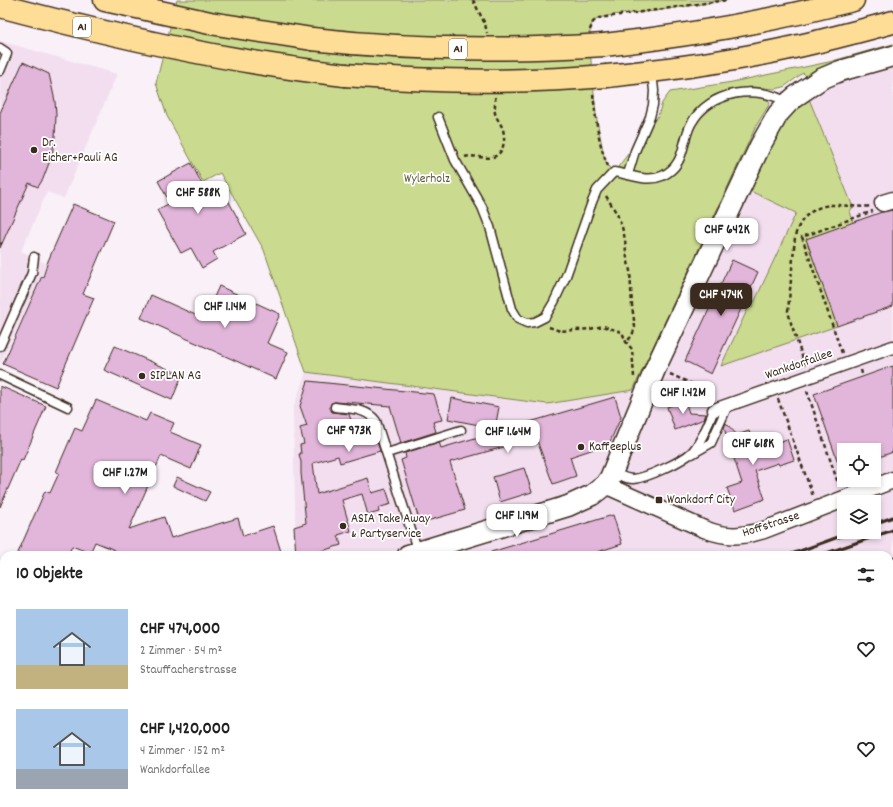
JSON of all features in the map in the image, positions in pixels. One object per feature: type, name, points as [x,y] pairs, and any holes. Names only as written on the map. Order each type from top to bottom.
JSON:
[{"type":"highway","name":"A1","points":[[105,0],[172,15],[280,35],[385,46],[464,50],[499,50],[604,45],[674,37],[780,18],[853,0]]},
{"type":"highway","name":"A1","points":[[0,6],[165,46],[275,66],[382,78],[498,82],[607,76],[707,64],[830,39],[893,22]]},
{"type":"street","points":[[423,551],[579,502],[592,495],[608,479],[656,367],[760,146],[778,114],[788,102],[805,89],[829,76],[893,56]]},
{"type":"street","name":"Wankdorfallee","points":[[714,410],[893,347]]},
{"type":"street","name":"Hoffstrasse","points":[[608,479],[704,529],[726,536],[750,534],[837,502]]},
{"type":"street","name":"Hoffstrasse","points":[[854,495],[893,480]]},
{"type":"lane","points":[[0,48],[7,54],[0,71]]},
{"type":"lane","points":[[628,174],[635,151],[650,117],[653,105],[654,91],[652,71]]},
{"type":"lane","points":[[438,117],[455,160],[482,207],[490,227],[512,309],[518,319],[527,323],[535,322],[545,316],[554,302],[566,276],[586,217],[598,190],[614,172],[650,179],[661,176],[671,170],[679,161],[690,126],[699,113],[710,103],[722,98],[739,93],[758,93],[778,97],[788,102]]},
{"type":"lane","points":[[0,346],[32,273],[34,257]]},
{"type":"lane","points":[[0,375],[68,407]]},
{"type":"lane","points":[[608,479],[637,478],[671,466],[697,452],[711,443],[728,405]]},
{"type":"lane","points":[[335,407],[360,410],[371,415],[378,424],[412,551]]},
{"type":"lane","points":[[683,459],[692,452],[698,444],[714,410]]},
{"type":"lane","points":[[387,453],[461,430]]},
{"type":"path","points":[[473,0],[485,24]]},
{"type":"path","points":[[455,160],[468,156],[486,159],[494,157],[498,154],[503,146],[504,136],[499,121]]},
{"type":"path","points":[[598,190],[605,194],[617,214],[625,239],[630,271],[635,327],[632,336],[626,342]]},
{"type":"path","points":[[846,364],[802,237],[884,207],[888,202]]},
{"type":"path","points":[[843,495],[806,378],[788,311],[795,236],[800,222],[811,212],[826,205],[857,207],[888,202]]},
{"type":"path","points":[[535,322],[560,331],[590,329],[603,326],[622,332],[626,342],[632,349],[633,365]]},
{"type":"path","points":[[656,367],[701,388],[714,410]]},
{"type":"path","points":[[774,389],[818,509]]},
{"type":"shaded area","points":[[0,41],[117,74],[64,198],[47,192],[21,251],[47,264],[0,364]]},
{"type":"shaded area","points":[[893,56],[893,551],[296,551],[293,409],[306,372],[547,404],[646,388],[788,103]]},
{"type":"green space","name":"Wylerholz","points":[[177,0],[727,0],[654,11],[612,15],[599,18],[593,22],[590,28],[590,50],[596,115],[604,156],[608,166],[614,172],[658,116],[662,103],[670,92],[732,82],[829,62],[893,44],[893,48],[830,65],[806,76],[803,73],[784,87],[775,89],[753,87],[736,89],[714,95],[700,106],[705,113],[713,107],[733,99],[749,96],[765,98],[770,103],[756,126],[633,390],[547,404],[306,372],[264,250],[220,173],[203,182],[167,116],[156,83]]},
{"type":"green space","points":[[805,89],[853,207],[850,211],[853,222],[837,326],[721,366],[749,306],[752,307],[796,213],[740,186]]},
{"type":"building","points":[[23,62],[49,74],[55,101],[55,137],[52,155],[43,179],[38,187],[29,183],[0,248],[0,113]]},
{"type":"building","points":[[191,163],[205,190],[219,183],[246,234],[213,252],[217,259],[202,268],[191,248],[181,253],[157,210],[170,203],[158,181]]},
{"type":"building","points":[[73,204],[114,221],[83,294],[94,298],[56,387],[3,364],[42,276],[43,277],[48,261]]},
{"type":"building","points":[[893,210],[893,306],[837,326],[806,239],[882,212]]},
{"type":"building","points":[[732,260],[758,272],[711,374],[685,361]]},
{"type":"building","points":[[219,286],[280,314],[267,343],[288,352],[276,379],[141,318],[151,295],[200,317],[203,311],[207,313]]},
{"type":"building","points":[[115,346],[182,375],[172,400],[104,370]]},
{"type":"building","points":[[893,366],[893,452],[881,456],[881,443],[837,443],[837,460],[814,394]]},
{"type":"building","points":[[308,381],[434,394],[442,420],[433,422],[436,432],[401,443],[390,406],[346,402],[331,403],[330,407],[332,412],[349,414],[356,437],[374,432],[380,451],[340,463],[338,456],[313,463],[317,494],[368,478],[372,493],[386,489],[391,504],[378,508],[379,512],[368,515],[362,494],[342,500],[351,531],[338,535],[341,545],[322,551],[296,551],[294,527],[306,523],[299,454],[301,454],[300,445],[304,444],[300,428],[307,426],[300,406]]},
{"type":"building","points":[[0,386],[46,406],[23,460],[21,459],[0,507]]},
{"type":"building","points":[[615,397],[621,417],[609,444],[570,457],[576,476],[553,484],[536,438],[450,462],[465,510],[420,523],[401,460],[406,458],[405,453],[439,442],[441,448]]},
{"type":"building","points":[[452,398],[499,407],[495,428],[448,419]]},
{"type":"building","points":[[96,400],[146,421],[150,413],[174,423],[170,432],[201,445],[191,469],[161,456],[129,529],[164,517],[171,538],[238,518],[243,536],[273,526],[281,551],[115,551],[95,542],[91,551],[85,551],[72,546],[70,551],[19,551],[45,491],[50,493],[59,473],[56,472],[75,428],[82,431]]},
{"type":"building","points":[[685,400],[689,413],[706,414],[704,419],[675,430],[667,407]]},
{"type":"building","points":[[726,423],[737,435],[749,431],[756,450],[787,439],[794,460],[779,465],[778,463],[755,471],[765,499],[735,510],[727,488],[742,483],[724,428]]},
{"type":"building","points":[[524,468],[532,492],[500,502],[493,477]]},
{"type":"building","points":[[177,477],[210,492],[205,501],[173,486]]},
{"type":"building","points":[[613,515],[622,544],[600,551],[494,551]]},
{"type":"railway","points":[[881,521],[893,517]]},
{"type":"railway","points":[[833,551],[893,530]]},
{"type":"railway","points":[[800,551],[837,537]]},
{"type":"place","name":"Dr. Eicher+Pauli AG","points":[[34,150]]},
{"type":"place","name":"SIPLAN AG","points":[[142,376]]},
{"type":"place","name":"Kaffeeplus","points":[[581,447]]},
{"type":"place","name":"Wankdorf City","points":[[659,500]]},
{"type":"place","name":"ASIA Take Away & Partyservice","points":[[343,526]]}]
